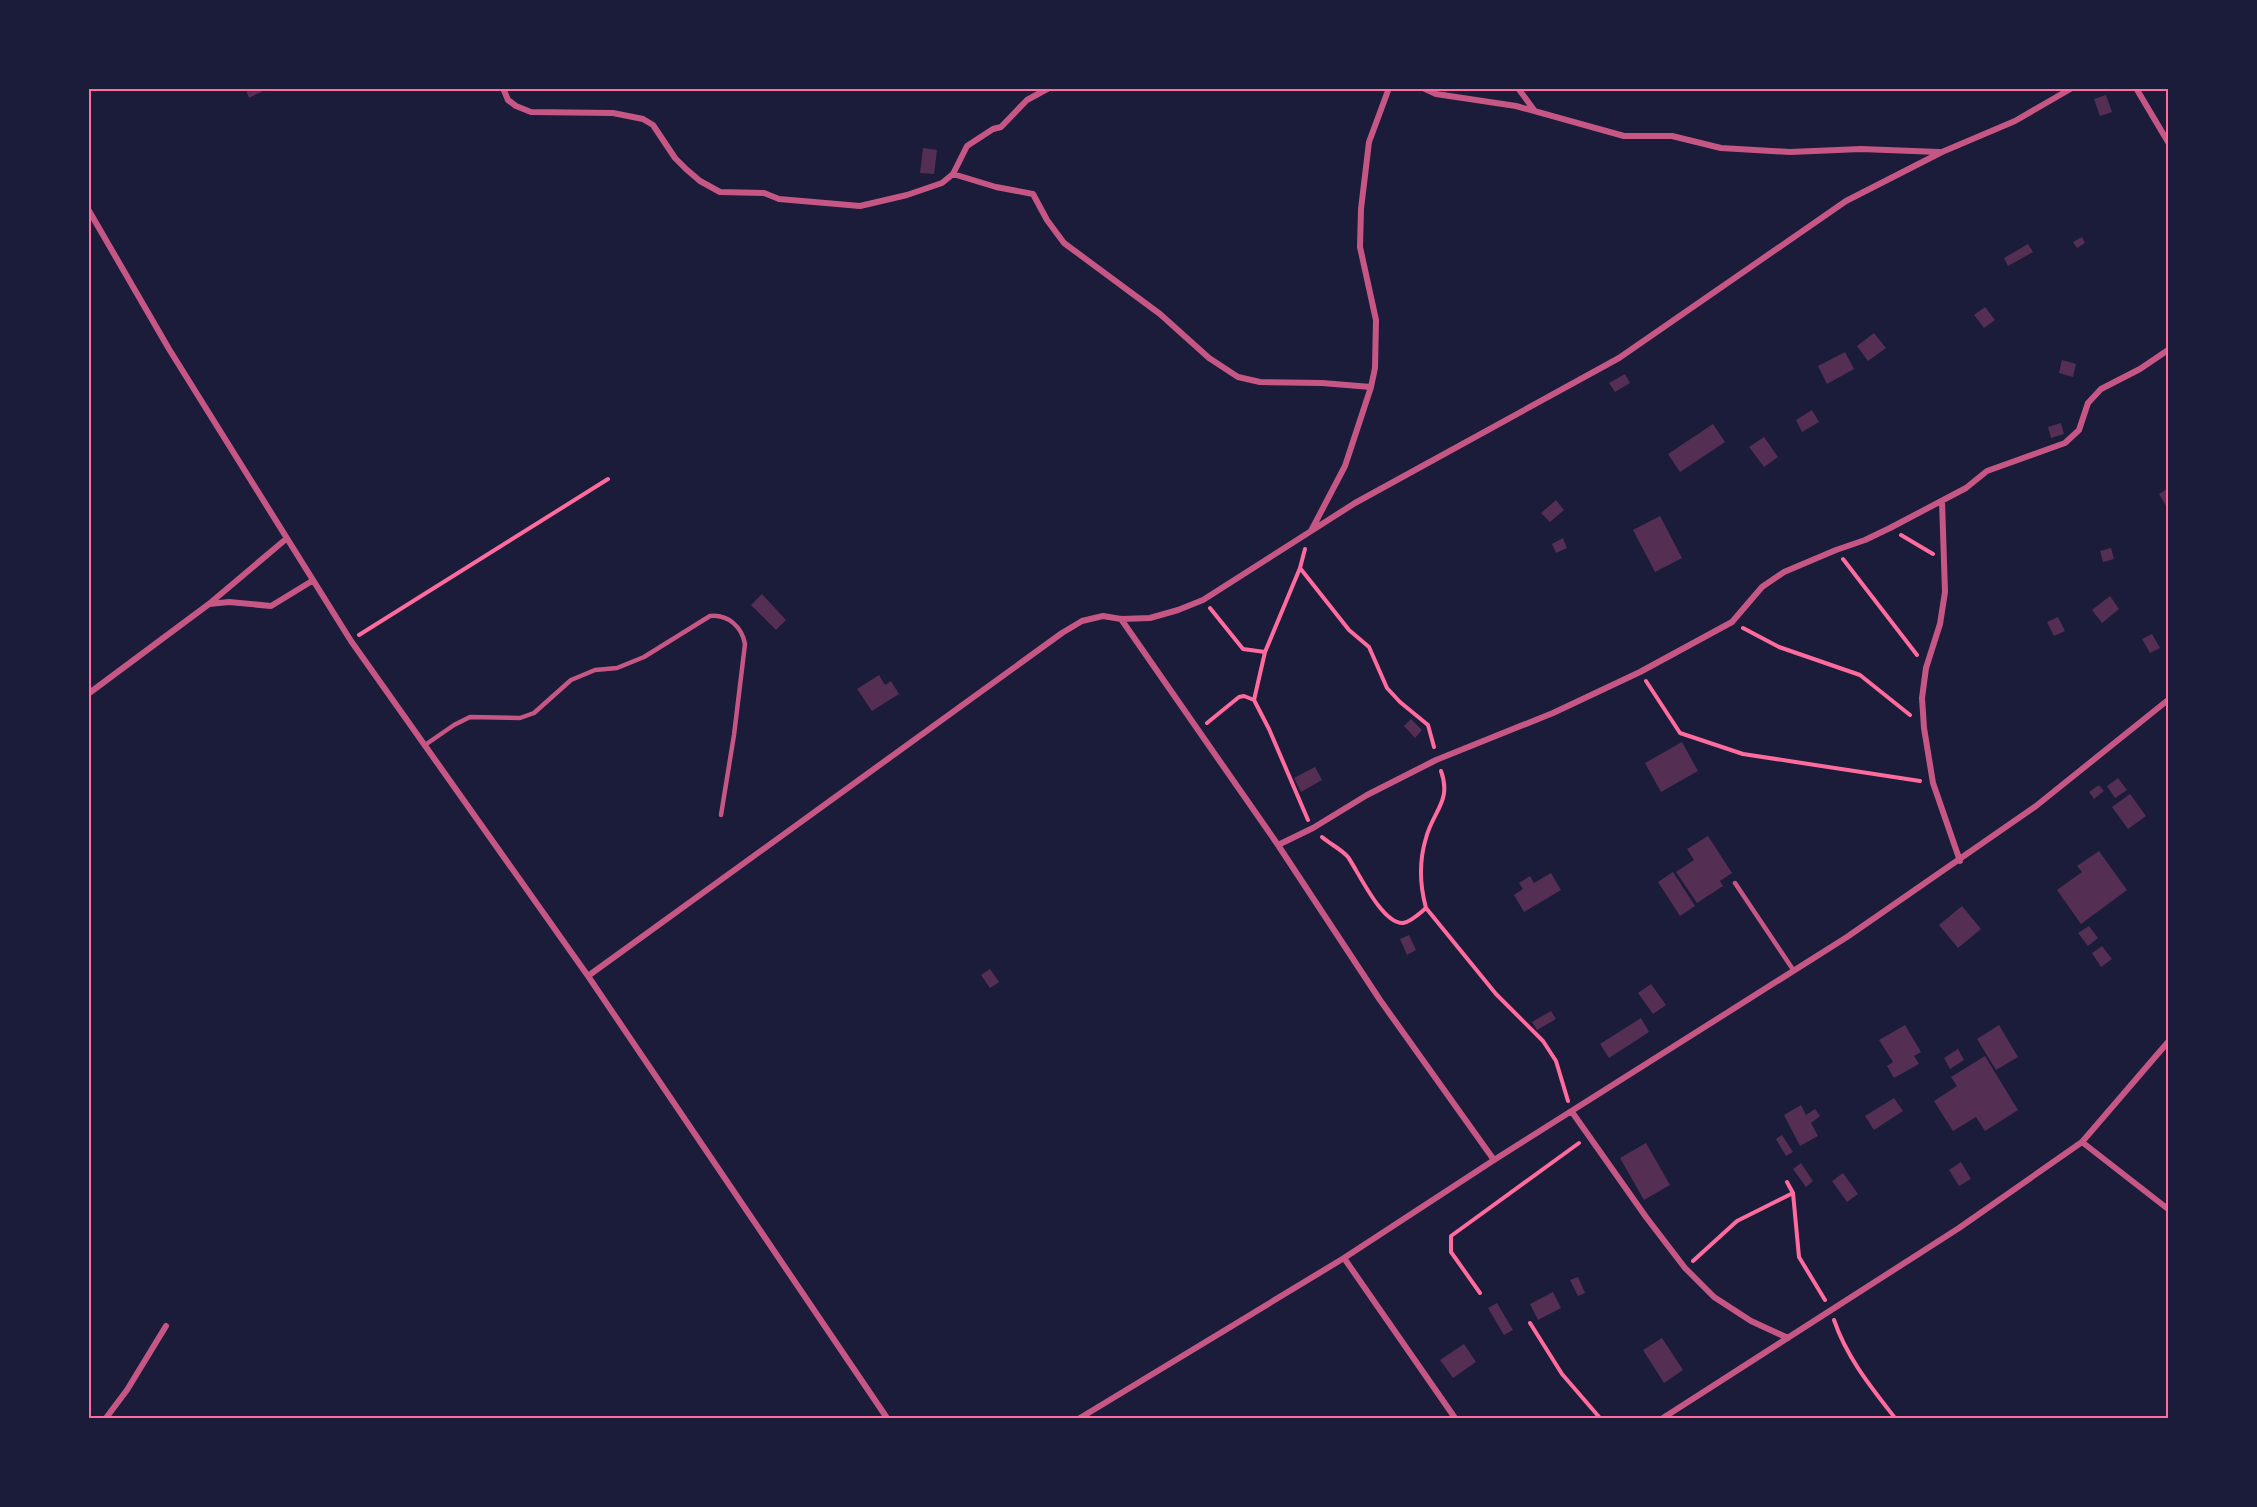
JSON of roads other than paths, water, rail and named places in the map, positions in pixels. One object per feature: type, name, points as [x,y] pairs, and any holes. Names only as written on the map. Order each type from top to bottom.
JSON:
[{"type":"street","points":[[503,88],[508,100],[531,112],[613,113],[643,119],[653,125],[680,164],[700,181],[720,192],[764,193],[779,199],[860,206],[907,195],[942,183],[953,174],[967,146],[993,129],[1001,128],[1027,100],[1049,88]]},
{"type":"street","points":[[1310,532],[1345,466],[1375,368],[1376,320],[1360,247],[1361,209],[1369,142],[1389,88]]},
{"type":"street","points":[[1423,88],[1436,94],[1535,110],[1604,132],[1624,136],[1672,136],[1721,148],[1790,152],[1861,149],[1942,152]]},
{"type":"street","points":[[1518,88],[1535,110]]},
{"type":"street","points":[[588,976],[1062,633],[1083,621],[1103,616],[1121,619],[1150,618],[1203,600],[1355,502],[1619,358],[1846,201],[1942,152],[2015,121],[2072,88]]},
{"type":"street","points":[[2136,88],[2169,142]]},
{"type":"street","points":[[953,174],[996,187],[1033,194],[1047,220],[1064,243],[1160,314],[1209,358],[1238,377],[1260,382],[1371,387]]},
{"type":"street","points":[[88,209],[169,349],[312,581],[425,746],[588,976],[887,1419]]},
{"type":"street","points":[[1278,845],[1313,828],[1367,795],[1436,760],[1553,713],[1640,672],[1732,622],[1762,587],[1777,577],[1890,528],[1966,488],[1987,471],[2065,443],[2079,430],[2088,404],[2101,389],[2140,369],[2169,350]]},
{"type":"street","points":[[1942,501],[1945,592],[1940,624],[1926,668],[1922,698],[1924,728],[1933,783],[1960,861]]},
{"type":"street","points":[[88,694],[209,604],[286,539]]},
{"type":"street","points":[[209,604],[229,602],[271,606],[312,581]]},
{"type":"street","points":[[1121,619],[1278,845],[1380,1000],[1494,1160]]},
{"type":"street","points":[[1080,1419],[1344,1258],[1494,1160],[1794,971],[1960,861],[2036,806],[2169,700]]},
{"type":"street","points":[[1663,1419],[1959,1228],[2082,1142],[2169,1042]]},
{"type":"street","points":[[1572,1112],[1685,1268],[1714,1297],[1751,1321],[1788,1338]]},
{"type":"street","points":[[2082,1142],[2169,1209]]},
{"type":"street","points":[[1344,1258],[1455,1419]]},
{"type":"street","points":[[106,1419],[127,1390],[166,1326]]},
{"type":"lane","points":[[425,746],[454,725],[470,717],[520,718],[534,713],[571,680],[595,670],[617,668],[644,657],[710,616],[719,615],[735,624],[741,631],[745,644],[721,815]]},
{"type":"lane","points":[[1736,883],[1794,971]]}]
